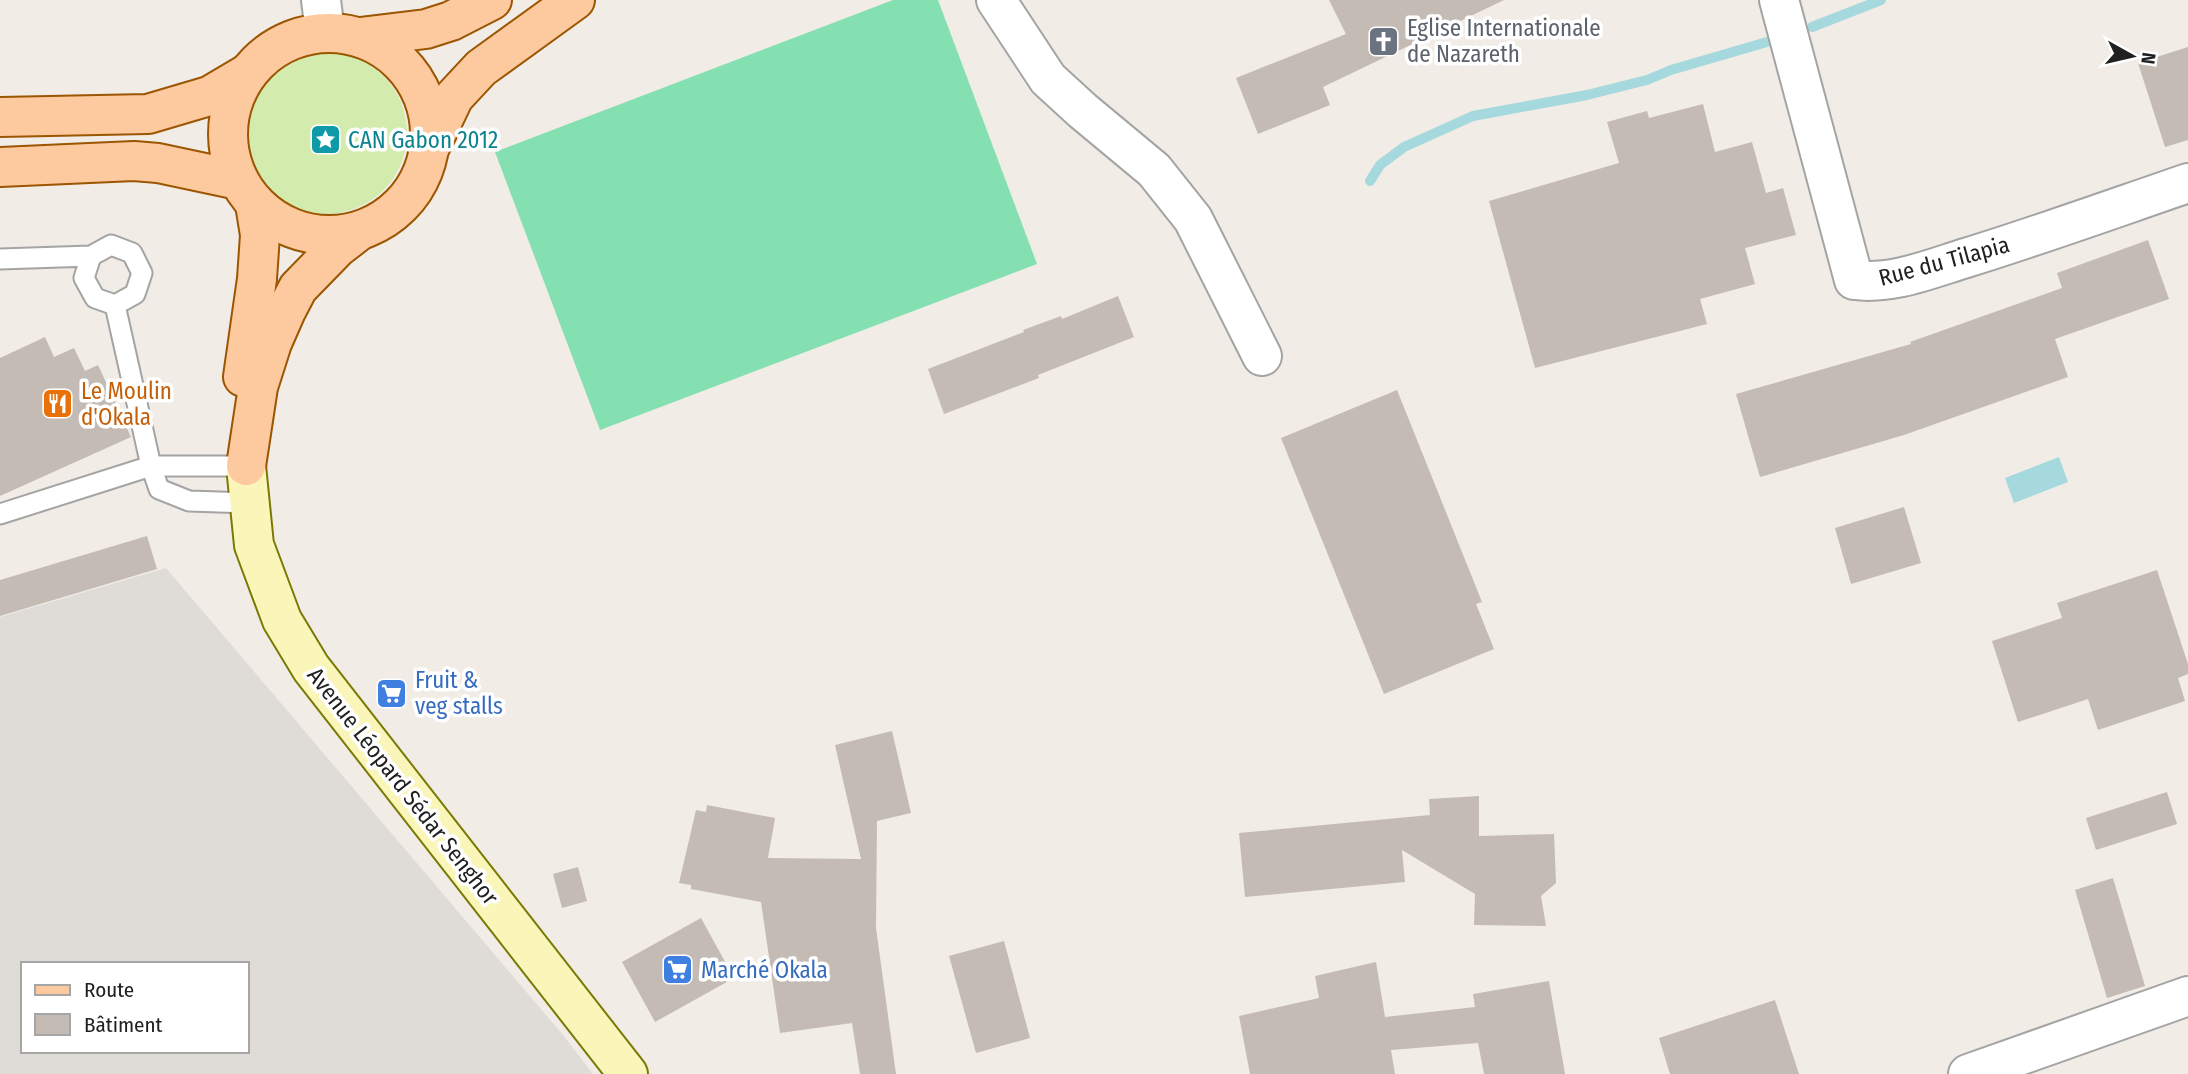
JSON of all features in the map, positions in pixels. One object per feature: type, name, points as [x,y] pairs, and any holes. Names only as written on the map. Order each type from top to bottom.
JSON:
[{"type":"main road","points":[[246,466],[239,417],[257,279],[260,234],[246,192],[229,154],[228,125],[234,97],[248,73],[269,51],[295,38],[335,23],[426,29],[451,21],[492,0]]},
{"type":"main road","points":[[246,466],[258,387],[272,343],[298,288],[337,248],[359,231],[384,219],[406,200],[421,176],[429,149],[454,97],[481,68],[575,0]]},
{"type":"main road","points":[[335,23],[391,53],[415,80],[428,113],[429,149]]},
{"type":"main road","points":[[0,117],[148,114],[209,96],[248,73]]},
{"type":"main road","points":[[0,167],[134,161],[158,163],[246,192],[277,221],[303,233],[331,236],[359,231]]},
{"type":"street","points":[[996,0],[1048,79],[1154,170],[1193,219],[1262,356]]},
{"type":"street","name":"Rue du Tilapia","points":[[1779,0],[1854,280],[1875,283],[1901,278],[2188,183]]},
{"type":"street","name":"Avenue Léopard Sédar Senghor","points":[[246,466],[254,545],[282,620],[311,668],[628,1074]]},
{"type":"street","points":[[1968,1074],[2188,996]]},
{"type":"lane","points":[[0,259],[91,256],[111,246],[132,253],[142,272],[135,294],[116,305],[94,298],[84,278],[91,256]]},
{"type":"lane","points":[[116,305],[151,466],[159,489],[189,501],[249,503]]},
{"type":"lane","points":[[0,514],[151,466],[246,466]]},
{"type":"shaded area","points":[[166,568],[563,1035],[593,1074],[0,1074],[0,617]]},
{"type":"green space","points":[[893,0],[938,0],[1037,264],[600,430],[495,152]]},
{"type":"green space","points":[[326,52],[357,58],[383,76],[401,102],[407,133],[401,164],[383,190],[357,208],[326,214],[295,208],[269,190],[251,164],[245,133],[251,102],[269,76],[295,58]]},
{"type":"water","points":[[2059,457],[2068,482],[2014,503],[2005,478]]},
{"type":"building","points":[[1329,0],[1504,0],[1323,87],[1330,105],[1258,134],[1236,78],[1346,34]]},
{"type":"building","points":[[2188,47],[2188,140],[2165,147],[2138,63]]},
{"type":"building","points":[[1703,104],[1715,152],[1752,142],[1766,193],[1783,188],[1796,235],[1745,248],[1755,284],[1700,299],[1707,324],[1535,368],[1489,201],[1619,163],[1607,122],[1647,111],[1649,118]]},
{"type":"building","points":[[2148,240],[2169,299],[2055,339],[2068,377],[1904,435],[1760,477],[1736,394],[1911,344],[1910,342],[2062,288],[2057,273]]},
{"type":"building","points":[[1118,296],[1134,337],[1038,375],[1039,378],[944,414],[928,369],[1024,332],[1023,330],[1061,316],[1062,319]]},
{"type":"building","name":"Le Moulin d'Okala","points":[[45,337],[54,357],[74,348],[85,371],[98,365],[131,437],[0,496],[0,358]]},
{"type":"building","points":[[1397,390],[1482,602],[1476,604],[1494,649],[1384,694],[1281,438]]},
{"type":"building","points":[[1904,507],[1921,563],[1851,584],[1835,528]]},
{"type":"building","points":[[147,536],[157,569],[0,616],[0,580]]},
{"type":"building","points":[[2157,570],[2188,664],[2188,674],[2178,678],[2185,701],[2098,730],[2088,699],[2018,722],[1992,641],[2062,618],[2057,603]]},
{"type":"building","points":[[892,731],[911,813],[877,821],[876,928],[896,1074],[860,1074],[852,1023],[780,1033],[761,902],[691,889],[691,885],[679,883],[696,810],[706,812],[707,805],[775,818],[768,858],[861,859],[835,745]]},
{"type":"building","points":[[2167,792],[2177,824],[2096,850],[2086,818]]},
{"type":"building","points":[[1479,796],[1479,836],[1554,834],[1556,883],[1541,896],[1546,926],[1474,925],[1475,894],[1402,850],[1405,882],[1245,897],[1239,833],[1430,815],[1429,799]]},
{"type":"building","points":[[578,867],[587,901],[562,908],[553,874]]},
{"type":"building","points":[[2113,878],[2145,986],[2107,998],[2075,890]]},
{"type":"building","name":"Marché Okala","points":[[701,918],[734,978],[655,1022],[622,962]]},
{"type":"building","points":[[1004,941],[1030,1038],[976,1053],[949,956]]},
{"type":"building","points":[[1376,962],[1385,1017],[1475,1007],[1473,994],[1549,981],[1565,1074],[1484,1074],[1478,1043],[1391,1050],[1395,1074],[1250,1074],[1239,1016],[1319,998],[1315,976]]},
{"type":"building","points":[[1775,1000],[1799,1074],[1670,1074],[1659,1038]]},
{"type":"waterway","points":[[1812,27],[1881,0]]},
{"type":"waterway","points":[[1370,181],[1380,165],[1404,147],[1473,116],[1587,95],[1647,80],[1671,70],[1767,42]]},
{"type":"place","name":"Eglise Internationale de Nazareth","points":[[1384,41]]},
{"type":"place","name":"CAN Gabon 2012","points":[[325,140]]},
{"type":"place","name":"Le Moulin d'Okala","points":[[58,404]]},
{"type":"place","name":"Fruit & veg stalls","points":[[392,693]]},
{"type":"place","name":"Marché Okala","points":[[678,970]]}]
